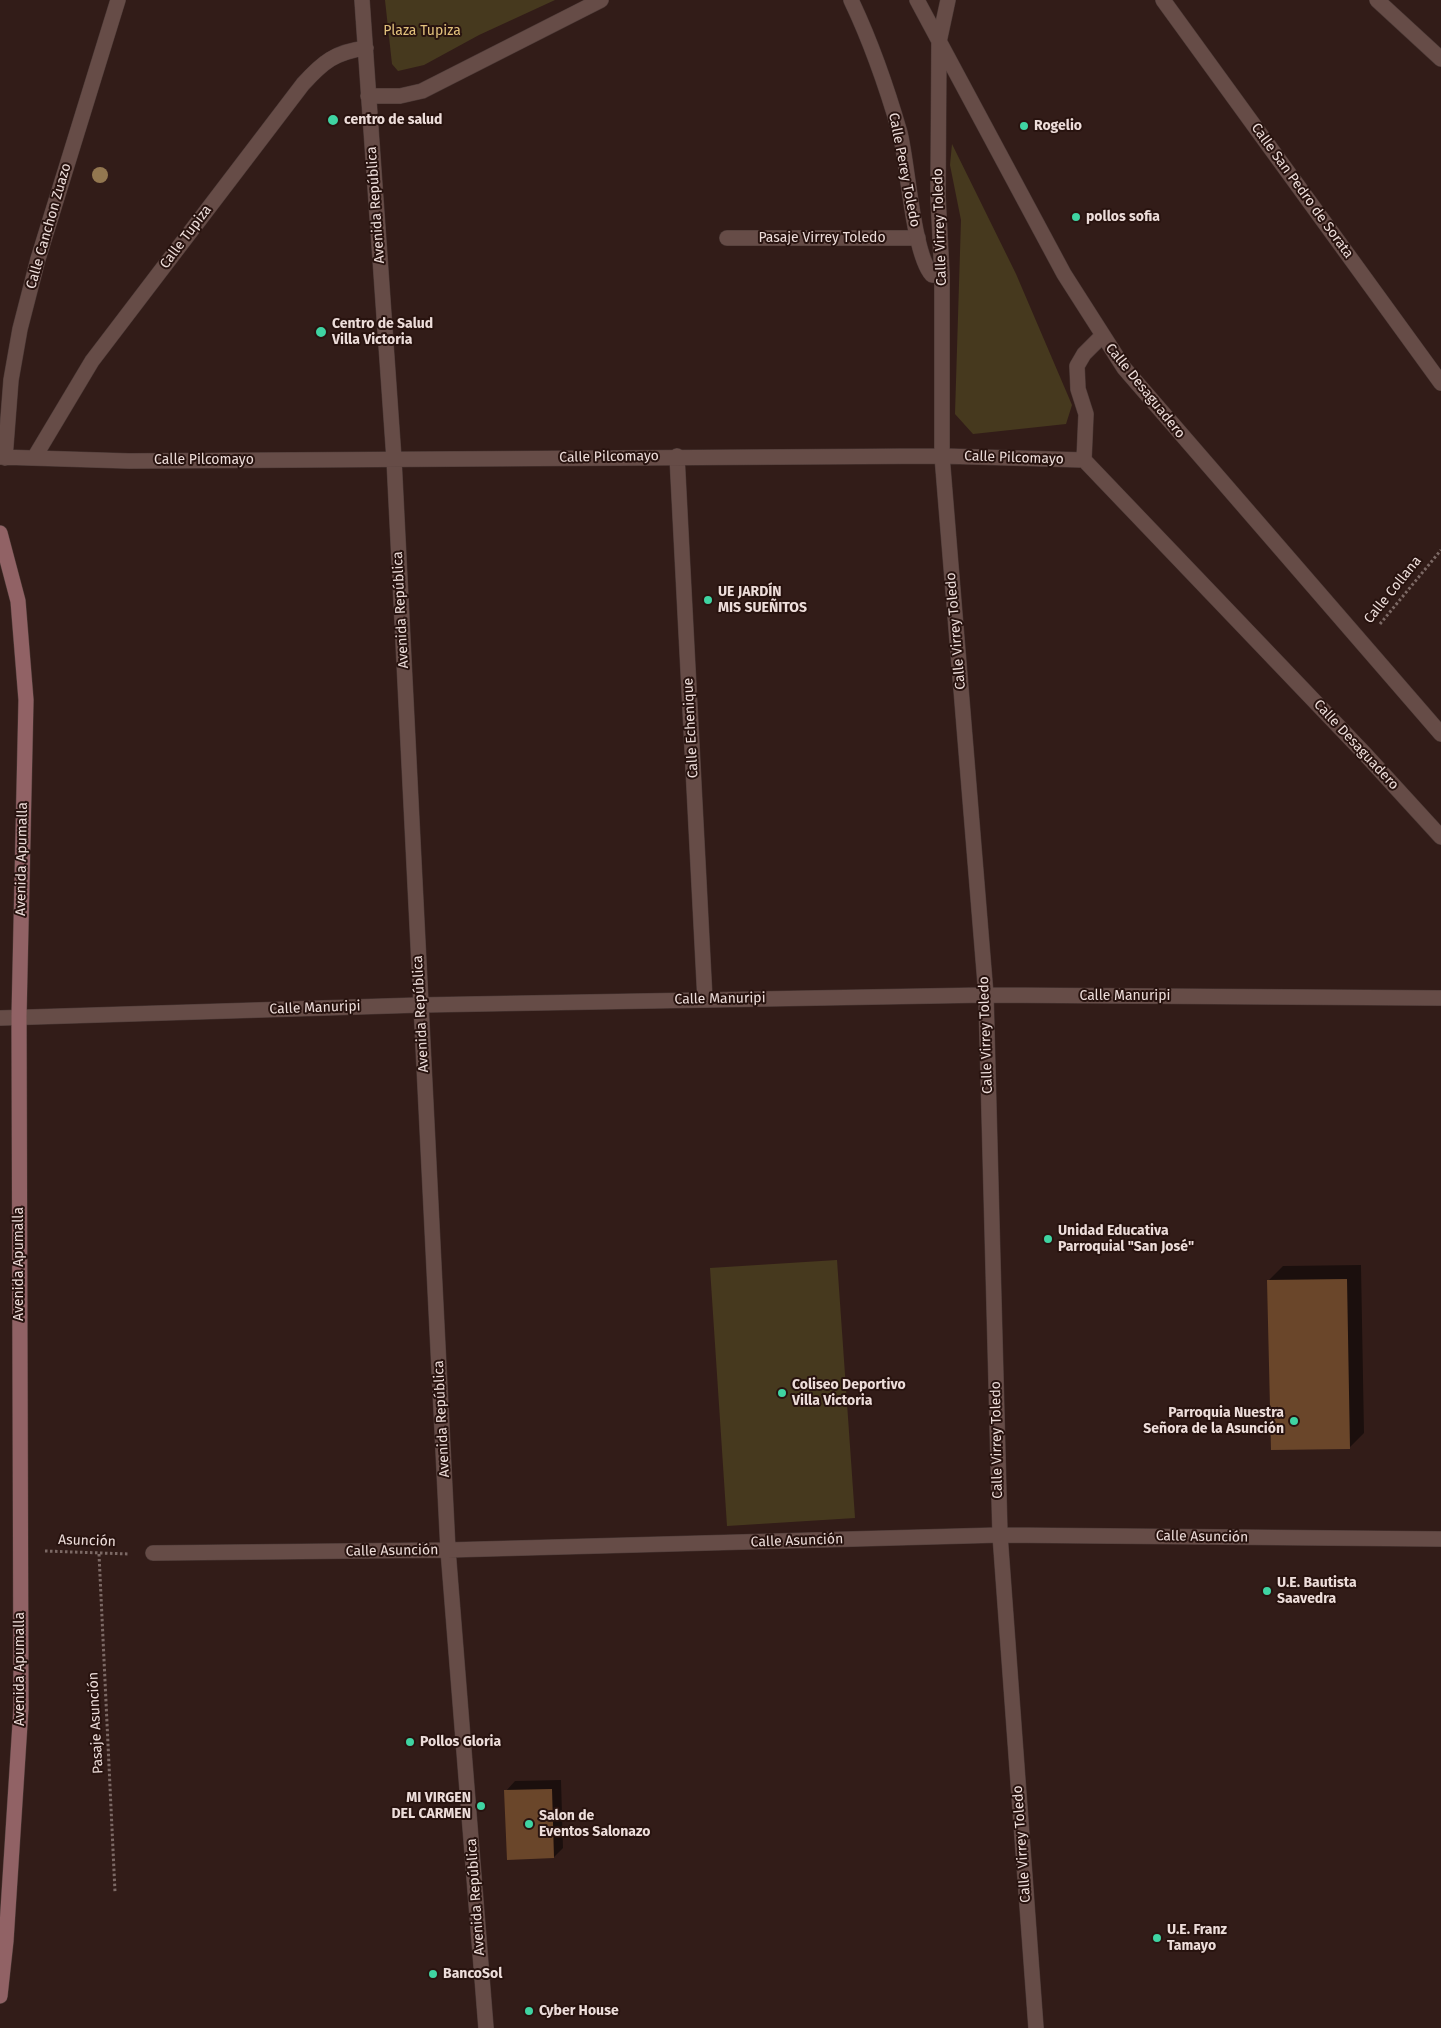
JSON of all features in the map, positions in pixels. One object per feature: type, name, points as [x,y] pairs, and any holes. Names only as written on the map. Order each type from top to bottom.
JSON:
[{"type":"street","name":"Calle Canchon Zuazo","points":[[2,457],[11,380],[25,311],[41,250],[118,0]]},
{"type":"street","name":"Avenida República","points":[[362,0],[394,459],[448,1550],[486,2028]]},
{"type":"street","points":[[368,96],[400,96],[422,91],[601,0]]},
{"type":"street","name":"Calle Perey Toledo","points":[[851,0],[884,83],[900,135],[918,238],[928,270],[932,275],[942,275]]},
{"type":"street","name":"Calle Desaguadero","points":[[917,0],[1024,201],[1102,336],[1136,383],[1441,734]]},
{"type":"street","name":"Calle Virrey Toledo","points":[[948,0],[939,42],[938,197],[942,275],[942,456],[986,995],[1000,1535],[1036,2028]]},
{"type":"street","name":"Calle San Pedro de Sorata","points":[[1163,0],[1441,382]]},
{"type":"street","points":[[1377,0],[1441,59]]},
{"type":"street","name":"Calle Tupiza","points":[[34,458],[92,361],[302,84],[321,64],[344,51],[366,48]]},
{"type":"street","name":"Pasaje Virrey Toledo","points":[[727,238],[918,238]]},
{"type":"street","name":"Calle Pilcomayo","points":[[2,457],[129,461],[677,456],[942,456],[1084,460],[1086,414],[1078,389],[1077,366],[1084,354],[1102,336]]},
{"type":"street","name":"Calle Echenique","points":[[677,456],[705,1000]]},
{"type":"street","name":"Calle Desaguadero","points":[[1084,460],[1441,837]]},
{"type":"street","name":"Avenida Apumalla","points":[[0,533],[18,601],[26,700],[19,1016],[21,1708],[6,1941],[0,1996]]},
{"type":"street","name":"Calle Manuripi","points":[[0,1018],[420,1005],[986,995],[1441,998]]},
{"type":"street","name":"Calle Asunción","points":[[153,1553],[448,1550],[1000,1535],[1441,1539]]},
{"type":"path","name":"Calle Collana","points":[[1363,645],[1441,550]]},
{"type":"path","name":"Asunción","points":[[20,1549],[99,1554],[153,1553]]},
{"type":"path","name":"Pasaje Asunción","points":[[99,1554],[115,1892]]},
{"type":"green space","name":"Plaza Tupiza","points":[[385,0],[555,0],[479,35],[424,65],[398,71],[392,64]]},
{"type":"green space","points":[[952,144],[1016,274],[1072,405],[1066,424],[973,434],[955,414],[961,220],[950,165]]},
{"type":"green space","name":"Coliseo Deportivo Villa Victoria","points":[[837,1260],[855,1518],[727,1526],[710,1268]]},
{"type":"building","points":[[1347,1279],[1350,1449],[1271,1450],[1267,1280]]},
{"type":"building","name":"Salon de Eventos Salonazo","points":[[552,1789],[554,1858],[507,1860],[504,1790]]},
{"type":"place","name":"centro de salud","points":[[333,120]]},
{"type":"place","name":"Rogelio","points":[[1024,126]]},
{"type":"place","name":"pollos sofia","points":[[1076,217]]},
{"type":"place","name":"Centro de Salud Villa Victoria","points":[[321,332]]},
{"type":"place","name":"UE JARDÍN MIS SUEÑITOS","points":[[708,600]]},
{"type":"place","name":"Unidad Educativa Parroquial \"San José\"","points":[[1048,1239]]},
{"type":"place","name":"Coliseo Deportivo Villa Victoria","points":[[782,1393]]},
{"type":"place","name":"Parroquia Nuestra Señora de la Asunción","points":[[1294,1421]]},
{"type":"place","name":"U.E. Bautista Saavedra","points":[[1267,1591]]},
{"type":"place","name":"Pollos Gloria","points":[[410,1742]]},
{"type":"place","name":"MI VIRGEN DEL CARMEN","points":[[481,1806]]},
{"type":"place","name":"Salon de Eventos Salonazo","points":[[529,1824]]},
{"type":"place","name":"U.E. Franz Tamayo","points":[[1157,1938]]},
{"type":"place","name":"BancoSol","points":[[433,1974]]},
{"type":"place","name":"Cyber House","points":[[529,2011]]}]
